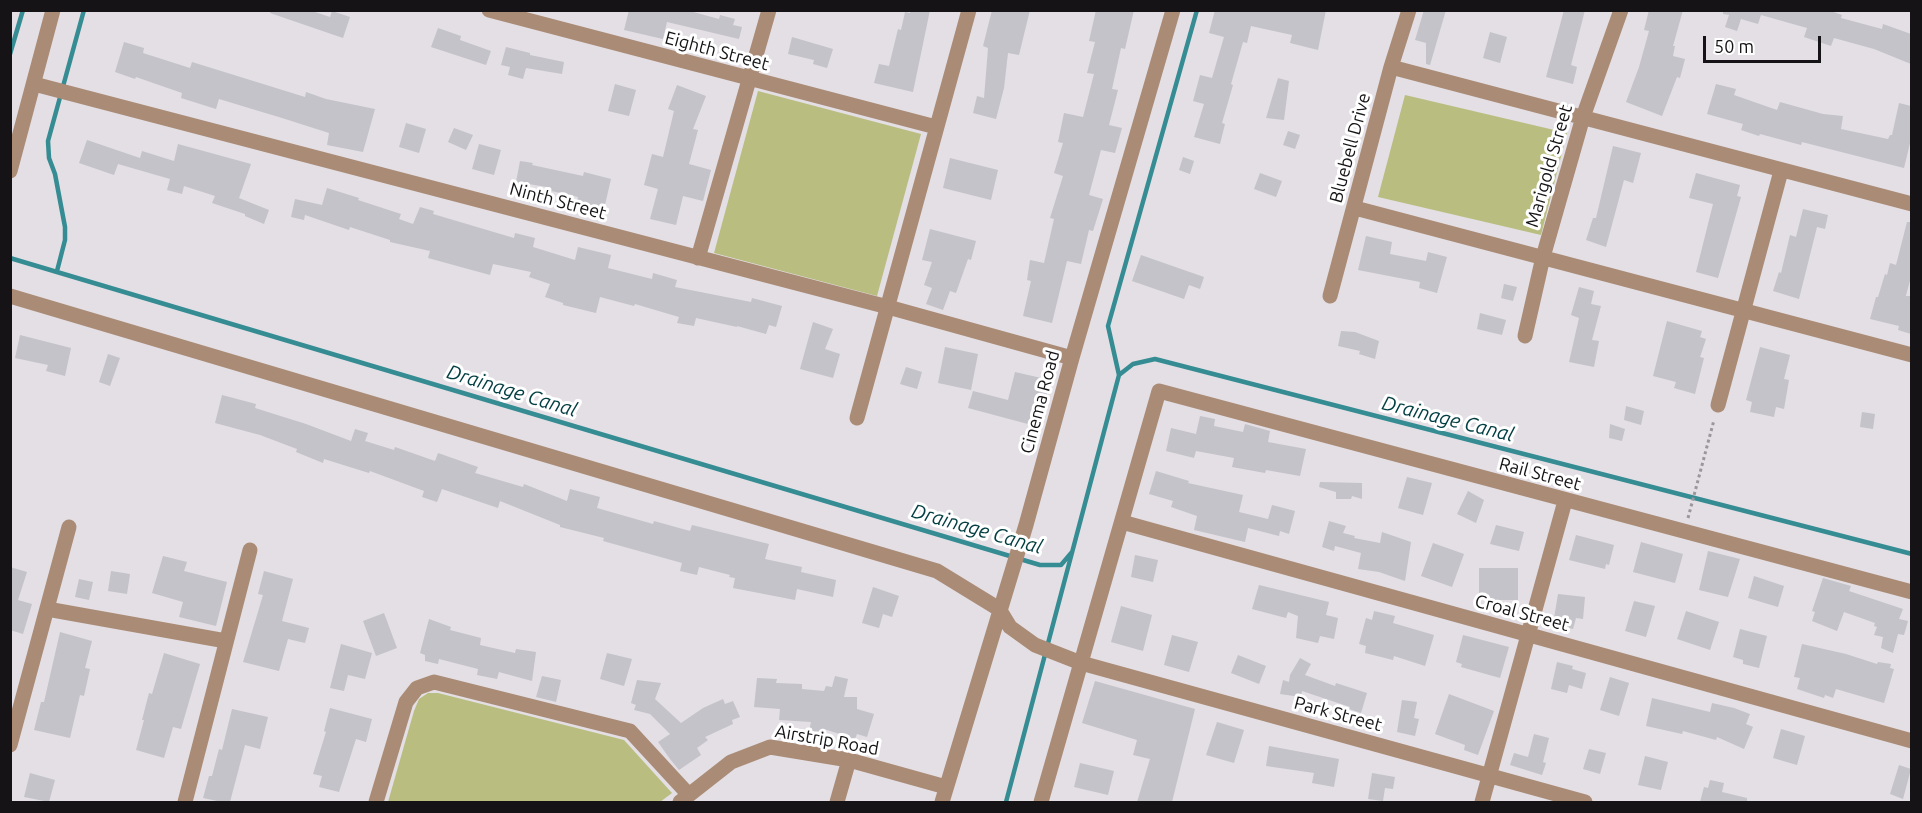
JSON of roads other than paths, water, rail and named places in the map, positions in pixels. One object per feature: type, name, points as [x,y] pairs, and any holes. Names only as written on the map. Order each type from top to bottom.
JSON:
[{"type":"street","points":[[10,171],[53,10]]},
{"type":"street","name":"Eighth Street","points":[[489,10],[936,127]]},
{"type":"street","points":[[698,258],[769,10]]},
{"type":"street","points":[[857,418],[969,10]]},
{"type":"street","name":"Cinema Road","points":[[942,802],[1026,525],[1173,10]]},
{"type":"street","name":"Bluebell Drive","points":[[1330,296],[1391,67],[1409,10]]},
{"type":"street","name":"Marigold Street","points":[[1525,336],[1543,258],[1583,117],[1621,10]]},
{"type":"street","points":[[1391,67],[1911,204]]},
{"type":"street","name":"Ninth Street","points":[[34,84],[888,307],[1072,358]]},
{"type":"street","points":[[1718,405],[1781,171]]},
{"type":"street","points":[[1354,208],[1911,354]]},
{"type":"street","points":[[10,296],[937,571],[999,609]]},
{"type":"street","name":"Rail Street","points":[[1122,522],[1159,391],[1911,592]]},
{"type":"street","points":[[1482,802],[1565,501]]},
{"type":"street","points":[[1041,802],[1122,522]]},
{"type":"street","name":"Croal Street","points":[[1122,522],[1911,741]]},
{"type":"street","points":[[10,745],[13,724],[69,527]]},
{"type":"street","points":[[184,802],[250,550]]},
{"type":"street","points":[[47,609],[226,641]]},
{"type":"street","name":"Park Street","points":[[999,609],[1010,627],[1035,645],[1081,663],[1585,802]]},
{"type":"street","points":[[376,802],[406,702],[417,688],[434,682],[630,731],[685,799]]},
{"type":"street","name":"Airstrip Road","points":[[685,799],[731,762],[770,747],[849,760],[946,787]]},
{"type":"street","points":[[837,802],[849,760]]},
{"type":"waterway","points":[[10,54],[23,10]]},
{"type":"waterway","points":[[57,271],[65,240],[65,227],[55,174],[49,158],[48,141],[84,10]]},
{"type":"waterway","points":[[1119,375],[1108,326],[1197,10]]},
{"type":"waterway","name":"Drainage Canal","points":[[10,258],[1040,565],[1061,565],[1072,552]]},
{"type":"waterway","name":"Drainage Canal","points":[[1006,802],[1119,375],[1133,364],[1155,359],[1912,554]]}]
